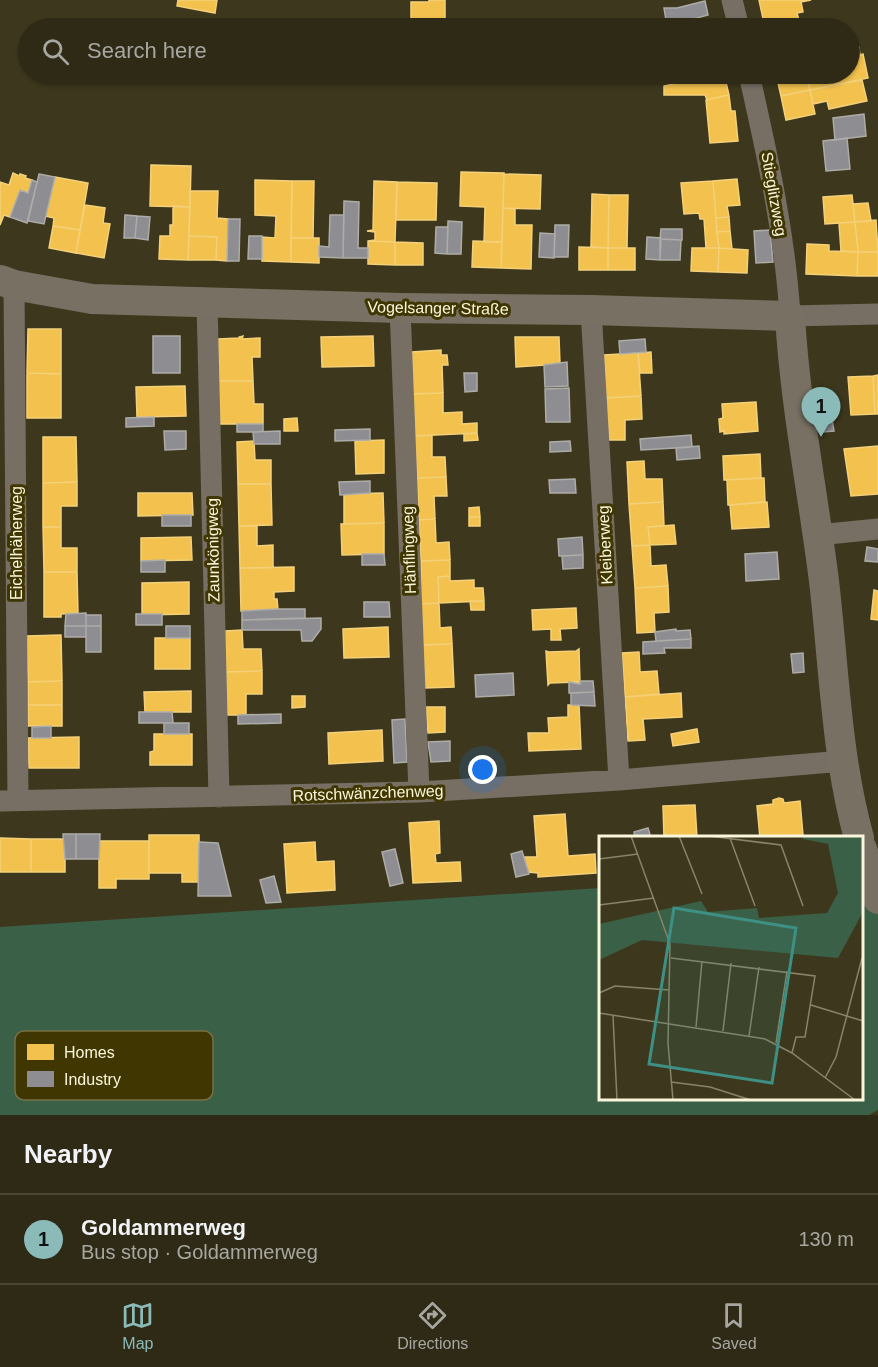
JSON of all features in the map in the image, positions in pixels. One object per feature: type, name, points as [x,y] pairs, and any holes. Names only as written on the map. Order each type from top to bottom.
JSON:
[{"type":"street","points":[[732,0],[736,18]]},
{"type":"street","name":"Stieglitzweg","points":[[751,84],[769,164],[785,254],[790,316]]},
{"type":"street","name":"Vogelsanger Straße","points":[[7,283],[92,299],[790,316],[878,314]]},
{"type":"street","name":"Eichelhäherweg","points":[[7,283],[9,801]]},
{"type":"street","name":"Zaunkönigweg","points":[[207,303],[219,797]]},
{"type":"street","name":"Hänflingweg","points":[[400,308],[419,792]]},
{"type":"street","name":"Kleiberweg","points":[[591,310],[619,780]]},
{"type":"street","points":[[790,316],[793,369],[818,535],[843,760],[858,836]]},
{"type":"street","points":[[818,535],[878,530]]},
{"type":"street","name":"Rotschwänzchenweg","points":[[9,801],[419,792],[619,780],[843,760]]},
{"type":"street","points":[[863,855],[878,899]]},
{"type":"green space","points":[[878,870],[878,1110],[869,1115],[0,1115],[0,927],[599,888],[599,1100],[863,1100],[863,871]]},
{"type":"building: Homes","points":[[178,0],[217,0],[215,13],[177,6]]},
{"type":"building: Homes","points":[[429,0],[445,0],[445,18],[411,18],[411,2],[429,2]]},
{"type":"building: Homes","points":[[759,0],[811,0],[801,2],[803,12],[797,13],[798,18],[763,18]]},
{"type":"building: Homes","points":[[863,54],[868,78],[860,80],[860,55]]},
{"type":"building: Homes","points":[[862,80],[867,101],[829,109],[827,101],[813,104],[810,90],[841,84],[860,84]]},
{"type":"building: Homes","points":[[726,84],[729,95],[707,100],[705,95],[664,95],[664,86]]},
{"type":"building: Homes","points":[[778,84],[808,84],[810,90],[781,96]]},
{"type":"building: Homes","points":[[808,84],[834,84],[834,85],[810,90]]},
{"type":"building: Homes","points":[[810,90],[815,114],[786,120],[781,96]]},
{"type":"building: Homes","points":[[729,95],[731,111],[735,111],[738,141],[710,143],[706,100]]},
{"type":"building: Homes","points":[[151,165],[191,166],[190,207],[150,206]]},
{"type":"building: Homes","points":[[461,172],[504,173],[502,242],[484,242],[485,207],[460,206]]},
{"type":"building: Homes","points":[[13,173],[32,180],[28,193],[20,190],[10,217],[4,215],[0,225],[0,182],[9,185]]},
{"type":"building: Homes","points":[[504,174],[541,175],[540,209],[503,208]]},
{"type":"building: Homes","points":[[55,177],[88,183],[80,230],[53,226],[54,218],[45,216]]},
{"type":"building: Homes","points":[[737,179],[740,205],[727,206],[729,217],[716,218],[713,181]]},
{"type":"building: Homes","points":[[255,180],[292,181],[291,262],[262,261],[262,237],[275,238],[276,216],[255,215]]},
{"type":"building: Homes","points":[[292,181],[314,181],[313,238],[291,238]]},
{"type":"building: Homes","points":[[374,181],[397,182],[395,242],[368,241],[375,240],[375,232],[367,231],[373,230]]},
{"type":"building: Homes","points":[[713,181],[719,248],[706,248],[704,219],[700,219],[699,213],[684,214],[681,183]]},
{"type":"building: Homes","points":[[397,182],[437,183],[436,220],[396,220]]},
{"type":"building: Homes","points":[[190,191],[218,191],[217,218],[228,219],[227,261],[216,260],[217,237],[189,236]]},
{"type":"building: Homes","points":[[592,194],[609,195],[608,248],[591,247]]},
{"type":"building: Homes","points":[[609,195],[628,195],[627,248],[608,248]]},
{"type":"building: Homes","points":[[852,195],[855,222],[825,224],[823,197]]},
{"type":"building: Homes","points":[[868,203],[871,221],[855,222],[853,204]]},
{"type":"building: Homes","points":[[85,205],[105,208],[103,223],[110,224],[104,258],[76,253]]},
{"type":"building: Homes","points":[[173,206],[190,207],[188,260],[159,259],[160,236],[170,236],[170,225],[173,225]]},
{"type":"building: Homes","points":[[503,208],[515,209],[515,225],[532,225],[531,269],[501,268]]},
{"type":"building: Homes","points":[[729,217],[730,231],[717,232],[716,218]]},
{"type":"building: Homes","points":[[876,220],[878,252],[858,252],[855,222]]},
{"type":"building: Homes","points":[[855,222],[858,252],[841,251],[839,223]]},
{"type":"building: Homes","points":[[53,226],[80,230],[76,253],[49,248]]},
{"type":"building: Homes","points":[[730,231],[732,249],[719,248],[717,232]]},
{"type":"building: Homes","points":[[189,236],[217,237],[216,260],[188,260]]},
{"type":"building: Homes","points":[[291,238],[319,238],[319,263],[291,262]]},
{"type":"building: Homes","points":[[368,241],[395,242],[395,265],[368,264]]},
{"type":"building: Homes","points":[[473,241],[502,242],[501,268],[472,267]]},
{"type":"building: Homes","points":[[395,242],[423,243],[423,265],[395,265]]},
{"type":"building: Homes","points":[[807,244],[829,245],[829,251],[858,252],[857,276],[806,274]]},
{"type":"building: Homes","points":[[579,247],[608,248],[608,270],[579,270]]},
{"type":"building: Homes","points":[[608,248],[635,248],[635,270],[608,270]]},
{"type":"building: Homes","points":[[692,248],[719,248],[718,272],[691,271]]},
{"type":"building: Homes","points":[[719,248],[748,250],[747,273],[718,272]]},
{"type":"building: Homes","points":[[858,252],[878,252],[878,276],[857,276]]},
{"type":"building: Homes","points":[[28,329],[61,329],[61,374],[27,373]]},
{"type":"building: Homes","points":[[243,336],[242,339],[260,338],[260,357],[252,357],[253,381],[219,381],[218,339]]},
{"type":"building: Homes","points":[[373,336],[374,366],[322,367],[321,337]]},
{"type":"building: Homes","points":[[515,337],[559,337],[560,364],[516,367]]},
{"type":"building: Homes","points":[[441,350],[441,355],[447,355],[448,365],[442,365],[443,393],[413,394],[412,352]]},
{"type":"building: Homes","points":[[651,352],[652,373],[640,373],[638,353]]},
{"type":"building: Homes","points":[[638,353],[641,396],[606,398],[604,355]]},
{"type":"building: Homes","points":[[27,373],[61,374],[61,418],[27,418]]},
{"type":"building: Homes","points":[[878,375],[878,414],[875,414],[873,376]]},
{"type":"building: Homes","points":[[873,376],[875,414],[851,415],[848,377]]},
{"type":"building: Homes","points":[[219,381],[253,381],[254,404],[263,404],[263,424],[220,424]]},
{"type":"building: Homes","points":[[185,386],[186,416],[137,417],[136,387]]},
{"type":"building: Homes","points":[[443,393],[443,413],[462,412],[462,424],[477,423],[477,433],[415,436],[413,394]]},
{"type":"building: Homes","points":[[641,396],[642,419],[625,420],[625,440],[609,440],[606,398]]},
{"type":"building: Homes","points":[[756,402],[758,431],[724,434],[724,431],[720,432],[719,419],[723,418],[722,404]]},
{"type":"building: Homes","points":[[297,418],[298,431],[284,431],[284,419]]},
{"type":"building: Homes","points":[[477,433],[478,440],[464,441],[464,434]]},
{"type":"building: Homes","points":[[432,435],[432,457],[445,457],[446,477],[417,478],[415,436]]},
{"type":"building: Homes","points":[[43,437],[76,437],[77,482],[43,483]]},
{"type":"building: Homes","points":[[384,440],[384,473],[356,474],[355,441]]},
{"type":"building: Homes","points":[[254,441],[255,460],[271,460],[271,484],[238,484],[237,442]]},
{"type":"building: Homes","points":[[878,446],[878,494],[851,496],[844,449]]},
{"type":"building: Homes","points":[[760,454],[761,478],[724,480],[723,456]]},
{"type":"building: Homes","points":[[644,461],[645,479],[662,479],[663,502],[629,504],[627,462]]},
{"type":"building: Homes","points":[[446,477],[447,496],[434,496],[435,519],[419,520],[417,478]]},
{"type":"building: Homes","points":[[764,478],[765,502],[728,505],[727,480]]},
{"type":"building: Homes","points":[[77,482],[77,506],[61,506],[61,527],[43,527],[43,483]]},
{"type":"building: Homes","points":[[238,484],[271,484],[272,525],[239,526]]},
{"type":"building: Homes","points":[[138,493],[192,493],[193,515],[138,516]]},
{"type":"building: Homes","points":[[383,493],[384,523],[344,524],[344,494]]},
{"type":"building: Homes","points":[[663,502],[664,526],[648,527],[650,545],[632,546],[629,504]]},
{"type":"building: Homes","points":[[767,502],[769,527],[732,529],[730,505]]},
{"type":"building: Homes","points":[[479,507],[480,517],[469,517],[469,508]]},
{"type":"building: Homes","points":[[469,517],[480,517],[480,526],[469,526]]},
{"type":"building: Homes","points":[[435,519],[436,543],[449,542],[450,560],[421,561],[419,520]]},
{"type":"building: Homes","points":[[384,523],[384,554],[342,555],[341,524]]},
{"type":"building: Homes","points":[[674,525],[676,544],[650,545],[648,527]]},
{"type":"building: Homes","points":[[239,526],[257,526],[257,546],[273,545],[273,568],[240,568]]},
{"type":"building: Homes","points":[[43,527],[61,527],[61,548],[77,548],[77,572],[44,572]]},
{"type":"building: Homes","points":[[191,537],[192,560],[141,561],[141,538]]},
{"type":"building: Homes","points":[[650,545],[651,566],[666,565],[668,586],[635,588],[632,546]]},
{"type":"building: Homes","points":[[450,560],[450,576],[438,577],[439,603],[421,604],[421,561]]},
{"type":"building: Homes","points":[[294,567],[294,591],[274,592],[278,610],[241,611],[240,568]]},
{"type":"building: Homes","points":[[44,572],[77,572],[78,613],[61,614],[61,617],[44,617]]},
{"type":"building: Homes","points":[[450,576],[450,581],[474,580],[474,588],[483,588],[484,601],[439,603],[438,577]]},
{"type":"building: Homes","points":[[189,582],[189,614],[142,615],[142,583]]},
{"type":"building: Homes","points":[[668,586],[669,612],[654,613],[655,632],[637,633],[635,588]]},
{"type":"building: Homes","points":[[874,590],[878,591],[878,620],[871,619]]},
{"type":"building: Homes","points":[[470,601],[484,601],[484,610],[471,610]]},
{"type":"building: Homes","points":[[439,603],[440,628],[451,627],[452,644],[423,645],[421,604]]},
{"type":"building: Homes","points":[[576,608],[577,628],[560,629],[561,640],[551,640],[551,629],[533,630],[532,610]]},
{"type":"building: Homes","points":[[388,627],[389,657],[344,658],[343,629]]},
{"type":"building: Homes","points":[[242,630],[243,649],[261,649],[262,671],[226,672],[225,631]]},
{"type":"building: Homes","points":[[61,635],[62,681],[28,682],[27,636]]},
{"type":"building: Homes","points":[[155,638],[190,638],[190,669],[155,669]]},
{"type":"building: Homes","points":[[452,644],[454,687],[425,688],[423,645]]},
{"type":"building: Homes","points":[[579,649],[580,684],[578,682],[548,685],[546,651],[576,651]]},
{"type":"building: Homes","points":[[639,652],[640,672],[657,671],[659,694],[625,697],[622,653]]},
{"type":"building: Homes","points":[[262,671],[262,694],[246,694],[246,715],[227,715],[226,672]]},
{"type":"building: Homes","points":[[62,681],[62,705],[28,705],[28,682]]},
{"type":"building: Homes","points":[[191,691],[191,712],[145,712],[144,692]]},
{"type":"building: Homes","points":[[681,693],[682,717],[643,719],[645,740],[628,741],[625,697]]},
{"type":"building: Homes","points":[[292,696],[305,696],[305,707],[292,708]]},
{"type":"building: Homes","points":[[28,705],[62,705],[62,726],[28,726]]},
{"type":"building: Homes","points":[[568,705],[579,705],[581,749],[529,751],[528,733],[549,733],[548,718],[568,717]]},
{"type":"building: Homes","points":[[426,707],[445,707],[445,732],[428,733]]},
{"type":"building: Homes","points":[[697,729],[699,742],[673,746],[671,734]]},
{"type":"building: Homes","points":[[382,730],[383,761],[329,764],[328,733]]},
{"type":"building: Homes","points":[[154,734],[192,734],[192,765],[150,765],[150,752],[154,751]]},
{"type":"building: Homes","points":[[79,737],[79,768],[29,768],[28,738]]},
{"type":"building: Homes","points":[[783,799],[784,803],[800,801],[803,835],[760,836],[757,806],[773,804],[773,800]]},
{"type":"building: Homes","points":[[695,805],[697,836],[664,836],[663,806]]},
{"type":"building: Homes","points":[[565,814],[568,856],[595,854],[596,873],[538,877],[538,873],[528,872],[523,857],[537,857],[534,816]]},
{"type":"building: Homes","points":[[439,821],[440,853],[435,854],[436,863],[460,862],[461,881],[413,883],[409,823]]},
{"type":"building: Homes","points":[[149,835],[199,835],[199,882],[182,882],[182,873],[149,873]]},
{"type":"building: Homes","points":[[0,838],[31,839],[31,872],[0,872]]},
{"type":"building: Homes","points":[[31,839],[65,839],[65,872],[31,872]]},
{"type":"building: Homes","points":[[99,841],[149,841],[149,879],[116,879],[116,888],[99,888]]},
{"type":"building: Homes","points":[[315,842],[316,862],[334,861],[335,890],[287,893],[284,844]]},
{"type":"building: Industry","points":[[705,1],[708,15],[697,18],[666,18],[664,8],[677,8]]},
{"type":"building: Industry","points":[[864,114],[866,136],[835,140],[833,118]]},
{"type":"building: Industry","points":[[847,138],[850,169],[826,171],[823,141]]},
{"type":"building: Industry","points":[[39,174],[55,177],[44,224],[28,221]]},
{"type":"building: Industry","points":[[32,180],[37,182],[27,223],[10,217],[20,190],[28,193]]},
{"type":"building: Industry","points":[[344,201],[359,202],[358,248],[368,248],[368,258],[343,258]]},
{"type":"building: Industry","points":[[125,215],[137,216],[135,238],[124,238]]},
{"type":"building: Industry","points":[[330,215],[344,215],[343,258],[319,257],[319,246],[329,247]]},
{"type":"building: Industry","points":[[137,216],[150,217],[148,240],[135,238]]},
{"type":"building: Industry","points":[[228,219],[240,219],[239,261],[227,261]]},
{"type":"building: Industry","points":[[448,221],[462,222],[461,254],[447,254]]},
{"type":"building: Industry","points":[[555,225],[569,225],[568,257],[554,257]]},
{"type":"building: Industry","points":[[436,227],[448,227],[447,254],[435,253]]},
{"type":"building: Industry","points":[[661,229],[682,229],[682,240],[660,239]]},
{"type":"building: Industry","points":[[770,230],[773,262],[756,263],[754,231]]},
{"type":"building: Industry","points":[[540,233],[555,234],[554,258],[539,257]]},
{"type":"building: Industry","points":[[249,236],[262,236],[262,259],[248,259]]},
{"type":"building: Industry","points":[[647,237],[661,238],[660,260],[646,259]]},
{"type":"building: Industry","points":[[660,239],[681,240],[680,260],[660,260]]},
{"type":"building: Industry","points":[[153,336],[180,336],[180,373],[153,373]]},
{"type":"building: Industry","points":[[645,339],[646,352],[620,354],[619,341]]},
{"type":"building: Industry","points":[[567,362],[568,386],[545,387],[544,365]]},
{"type":"building: Industry","points":[[464,373],[477,373],[477,391],[465,392]]},
{"type":"building: Industry","points":[[569,388],[570,422],[546,422],[545,389]]},
{"type":"building: Industry","points":[[830,405],[834,431],[823,432],[819,407]]},
{"type":"building: Industry","points":[[154,417],[154,426],[126,427],[126,418]]},
{"type":"building: Industry","points":[[237,424],[263,424],[263,432],[237,432]]},
{"type":"building: Industry","points":[[370,429],[370,440],[335,441],[335,430]]},
{"type":"building: Industry","points":[[164,431],[186,431],[186,449],[165,450]]},
{"type":"building: Industry","points":[[280,431],[280,444],[254,444],[253,432]]},
{"type":"building: Industry","points":[[691,435],[692,447],[641,450],[640,439]]},
{"type":"building: Industry","points":[[570,441],[571,451],[550,452],[550,442]]},
{"type":"building: Industry","points":[[699,446],[700,458],[677,460],[676,448]]},
{"type":"building: Industry","points":[[575,479],[576,493],[550,493],[549,480]]},
{"type":"building: Industry","points":[[370,481],[370,493],[340,495],[339,482]]},
{"type":"building: Industry","points":[[162,515],[191,515],[191,526],[162,526]]},
{"type":"building: Industry","points":[[582,537],[583,555],[559,556],[558,539]]},
{"type":"building: Industry","points":[[867,547],[878,549],[878,562],[865,561]]},
{"type":"building: Industry","points":[[777,552],[779,579],[746,581],[745,554]]},
{"type":"building: Industry","points":[[362,554],[384,554],[385,565],[362,565]]},
{"type":"building: Industry","points":[[583,555],[583,568],[563,569],[562,556]]},
{"type":"building: Industry","points":[[165,560],[165,572],[141,572],[141,561]]},
{"type":"building: Industry","points":[[364,602],[389,602],[390,617],[364,617]]},
{"type":"building: Industry","points":[[305,609],[305,618],[242,620],[242,611]]},
{"type":"building: Industry","points":[[86,613],[86,626],[65,626],[66,614]]},
{"type":"building: Industry","points":[[136,614],[162,614],[162,625],[136,625]]},
{"type":"building: Industry","points":[[86,615],[101,615],[101,626],[86,626]]},
{"type":"building: Industry","points":[[321,618],[321,629],[312,641],[302,641],[301,630],[242,630],[242,620]]},
{"type":"building: Industry","points":[[65,626],[86,626],[86,637],[65,637]]},
{"type":"building: Industry","points":[[86,626],[101,626],[101,652],[86,652]]},
{"type":"building: Industry","points":[[166,626],[190,626],[190,638],[166,638]]},
{"type":"building: Industry","points":[[676,629],[676,631],[690,630],[691,639],[656,641],[655,632]]},
{"type":"building: Industry","points":[[691,639],[691,648],[664,648],[665,653],[643,654],[643,642]]},
{"type":"building: Industry","points":[[803,653],[804,672],[793,673],[791,654]]},
{"type":"building: Industry","points":[[513,673],[514,695],[476,697],[475,675]]},
{"type":"building: Industry","points":[[580,681],[593,681],[594,692],[569,693],[569,682],[580,684]]},
{"type":"building: Industry","points":[[594,692],[595,706],[571,705],[571,693]]},
{"type":"building: Industry","points":[[139,712],[172,712],[173,723],[139,723]]},
{"type":"building: Industry","points":[[281,714],[281,723],[238,724],[238,715]]},
{"type":"building: Industry","points":[[405,719],[407,762],[394,763],[392,720]]},
{"type":"building: Industry","points":[[164,723],[189,723],[189,734],[164,734]]},
{"type":"building: Industry","points":[[51,726],[51,738],[32,738],[32,727]]},
{"type":"building: Industry","points":[[450,741],[450,761],[431,762],[428,742]]},
{"type":"building: Industry","points":[[648,828],[650,836],[635,836],[634,832]]},
{"type":"building: Industry","points":[[63,834],[76,834],[76,859],[65,859]]},
{"type":"building: Industry","points":[[76,834],[100,834],[99,859],[76,859]]},
{"type":"building: Industry","points":[[199,842],[218,843],[231,896],[198,896]]},
{"type":"building: Industry","points":[[395,849],[403,883],[390,886],[382,852]]},
{"type":"building: Industry","points":[[522,851],[529,874],[516,877],[511,854]]},
{"type":"building: Industry","points":[[274,876],[281,902],[266,903],[260,880]]},
{"type":"place","name":"Goldammerweg","points":[[821,437]]}]
